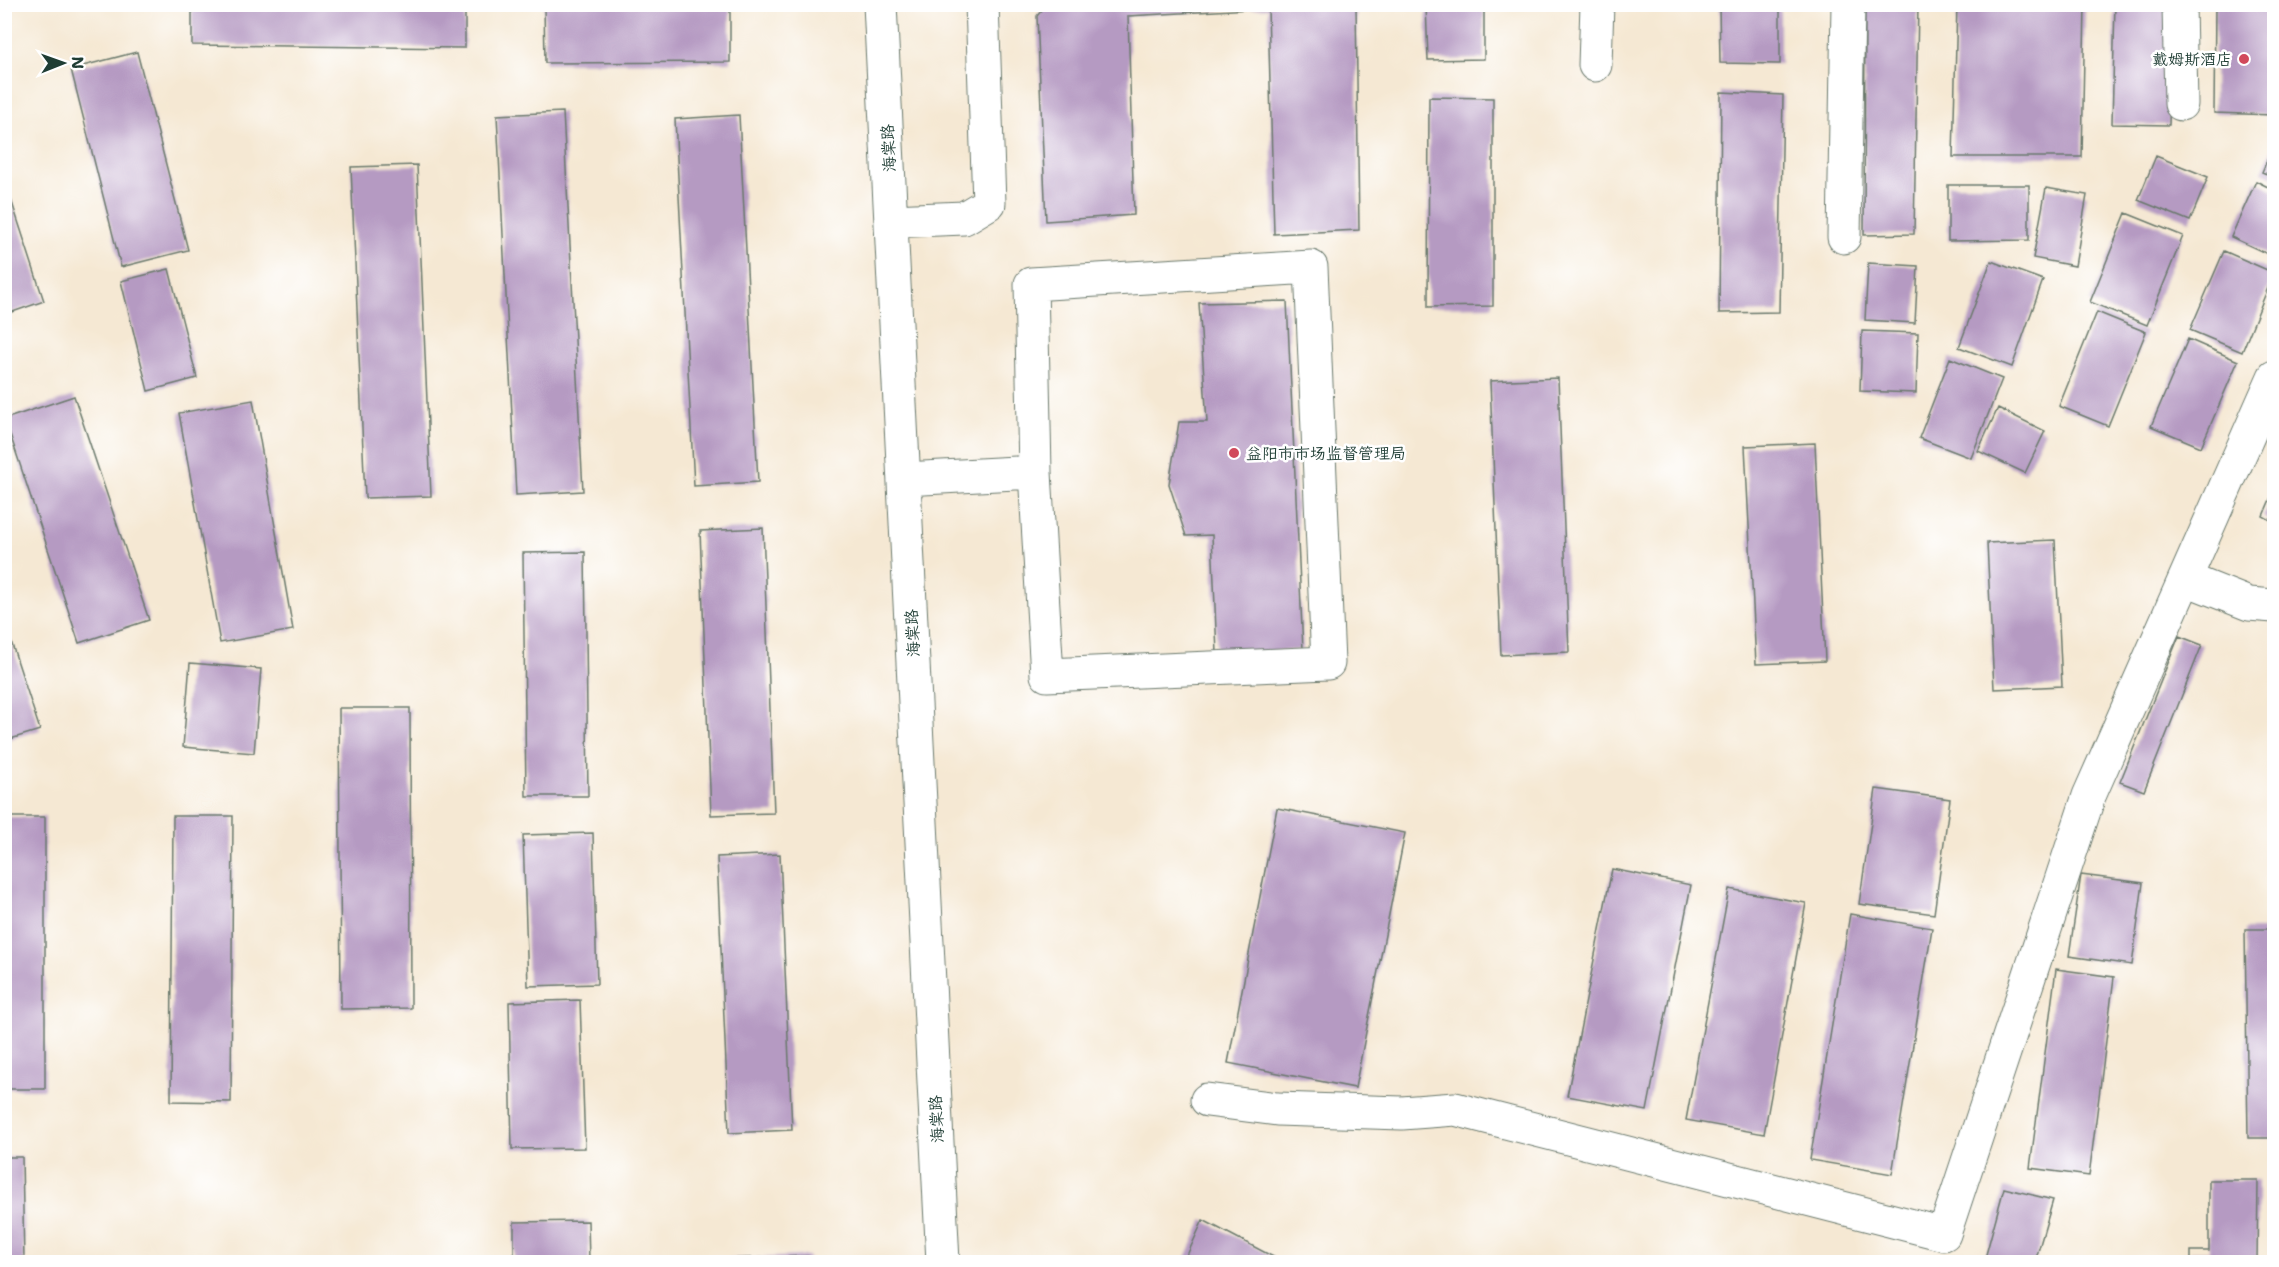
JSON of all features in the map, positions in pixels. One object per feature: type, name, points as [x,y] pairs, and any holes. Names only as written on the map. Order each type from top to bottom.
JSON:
[{"type":"street","name":"海棠路","points":[[880,4],[944,1263]]},
{"type":"street","points":[[891,220],[964,218],[989,203],[982,4]]},
{"type":"street","points":[[1595,65],[1597,4]]},
{"type":"street","points":[[1844,237],[1848,4]]},
{"type":"street","points":[[2179,4],[2181,104]]},
{"type":"street","points":[[1311,267],[1328,663],[1047,675],[1035,472],[1031,284],[1311,267]]},
{"type":"street","points":[[1208,1100],[1289,1110],[1402,1113],[1455,1110],[1944,1234],[2089,796],[2274,377]]},
{"type":"street","points":[[905,479],[1035,472]]},
{"type":"street","points":[[2186,579],[2249,604],[2274,606]]},
{"type":"building","points":[[192,4],[465,4],[465,48],[192,45]]},
{"type":"building","points":[[544,4],[730,4],[730,62],[545,63]]},
{"type":"building","points":[[1047,4],[1356,4],[1359,230],[1274,234],[1268,8],[1128,16],[1134,215],[1046,221],[1037,16]]},
{"type":"building","points":[[1426,4],[1484,4],[1484,59],[1428,60]]},
{"type":"building","points":[[1719,4],[1780,4],[1780,64],[1720,63]]},
{"type":"building","points":[[1865,4],[1918,4],[1914,234],[1864,235]]},
{"type":"building","points":[[1957,4],[2085,4],[2082,157],[1953,157]]},
{"type":"building","points":[[2115,4],[2172,4],[2169,125],[2112,124]]},
{"type":"building","name":"戴姆斯酒店","points":[[2215,4],[2274,4],[2274,115],[2214,113]]},
{"type":"building","points":[[137,52],[188,250],[121,267],[71,69]]},
{"type":"building","points":[[1721,92],[1783,95],[1779,312],[1719,313]]},
{"type":"building","points":[[1429,97],[1493,98],[1493,306],[1428,307]]},
{"type":"building","points":[[563,112],[583,491],[516,495],[497,115]]},
{"type":"building","points":[[739,115],[758,482],[694,486],[675,119]]},
{"type":"building","points":[[2274,144],[2274,177],[2262,172]]},
{"type":"building","points":[[2156,156],[2208,177],[2190,221],[2138,200]]},
{"type":"building","points":[[417,165],[431,496],[365,498],[351,167]]},
{"type":"building","points":[[4,178],[44,301],[4,315]]},
{"type":"building","points":[[2256,181],[2274,190],[2274,257],[2231,237]]},
{"type":"building","points":[[1948,185],[2029,185],[2029,240],[1948,241]]},
{"type":"building","points":[[2046,188],[2087,195],[2075,266],[2033,258]]},
{"type":"building","points":[[2126,213],[2183,236],[2147,325],[2090,302]]},
{"type":"building","points":[[2224,251],[2274,273],[2242,352],[2190,330]]},
{"type":"building","points":[[1991,261],[2043,280],[2012,367],[1959,347]]},
{"type":"building","points":[[1868,263],[1918,266],[1915,323],[1865,320]]},
{"type":"building","points":[[169,269],[197,378],[148,391],[121,281]]},
{"type":"building","name":"益阳市市场监督管理局","points":[[1287,301],[1303,650],[1217,654],[1212,535],[1186,536],[1169,484],[1179,422],[1207,422],[1199,303]]},
{"type":"building","points":[[2097,312],[2146,332],[2108,426],[2059,406]]},
{"type":"building","points":[[1862,331],[1918,333],[1916,393],[1860,391]]},
{"type":"building","points":[[2188,339],[2238,361],[2201,447],[2151,426]]},
{"type":"building","points":[[1950,358],[2002,379],[1971,458],[1919,438]]},
{"type":"building","points":[[1558,378],[1569,652],[1501,655],[1490,381]]},
{"type":"building","points":[[74,396],[149,620],[79,643],[5,419]]},
{"type":"building","points":[[253,400],[293,630],[220,643],[179,413]]},
{"type":"building","points":[[1998,408],[2045,431],[2025,473],[1978,451]]},
{"type":"building","points":[[1815,443],[1825,661],[1756,664],[1745,446]]},
{"type":"building","points":[[2274,490],[2274,522],[2263,516]]},
{"type":"building","points":[[763,528],[774,813],[711,815],[700,531]]},
{"type":"building","points":[[2055,540],[2062,686],[1994,689],[1987,543]]},
{"type":"building","points":[[585,552],[588,796],[526,796],[523,553]]},
{"type":"building","points":[[4,620],[40,730],[4,741]]},
{"type":"building","points":[[2179,636],[2202,645],[2144,791],[2120,782]]},
{"type":"building","points":[[190,663],[261,669],[254,753],[183,747]]},
{"type":"building","points":[[339,708],[410,708],[411,1008],[341,1009]]},
{"type":"building","points":[[1876,789],[1950,799],[1934,914],[1859,904]]},
{"type":"building","points":[[1277,808],[1405,833],[1355,1088],[1228,1063]]},
{"type":"building","points":[[173,816],[233,816],[231,1102],[171,1101]]},
{"type":"building","points":[[4,817],[45,817],[45,1089],[4,1089]]},
{"type":"building","points":[[593,833],[597,984],[528,986],[523,835]]},
{"type":"building","points":[[780,854],[792,1130],[729,1133],[717,857]]},
{"type":"building","points":[[1612,869],[1691,885],[1647,1111],[1567,1096]]},
{"type":"building","points":[[2081,875],[2143,883],[2132,965],[2069,956]]},
{"type":"building","points":[[1729,889],[1806,903],[1764,1134],[1686,1120]]},
{"type":"building","points":[[1850,914],[1932,928],[1892,1174],[1810,1160]]},
{"type":"building","points":[[2245,929],[2274,929],[2274,1138],[2248,1138]]},
{"type":"building","points":[[2056,969],[2114,977],[2089,1176],[2030,1168]]},
{"type":"building","points":[[580,1000],[585,1148],[512,1149],[509,1002]]},
{"type":"building","points":[[4,1157],[22,1157],[24,1262],[4,1262]]},
{"type":"building","points":[[2209,1180],[2258,1180],[2257,1262],[2191,1262],[2191,1251],[2209,1251]]},
{"type":"building","points":[[2004,1188],[2053,1200],[2035,1262],[1984,1262]]},
{"type":"building","points":[[1203,1220],[1283,1262],[1184,1262]]},
{"type":"building","points":[[588,1221],[589,1262],[514,1262],[514,1222]]},
{"type":"building","points":[[808,1256],[809,1262],[697,1262],[696,1260]]},
{"type":"place","name":"戴姆斯酒店","points":[[2244,59]]},
{"type":"place","name":"益阳市市场监督管理局","points":[[1234,453]]}]
